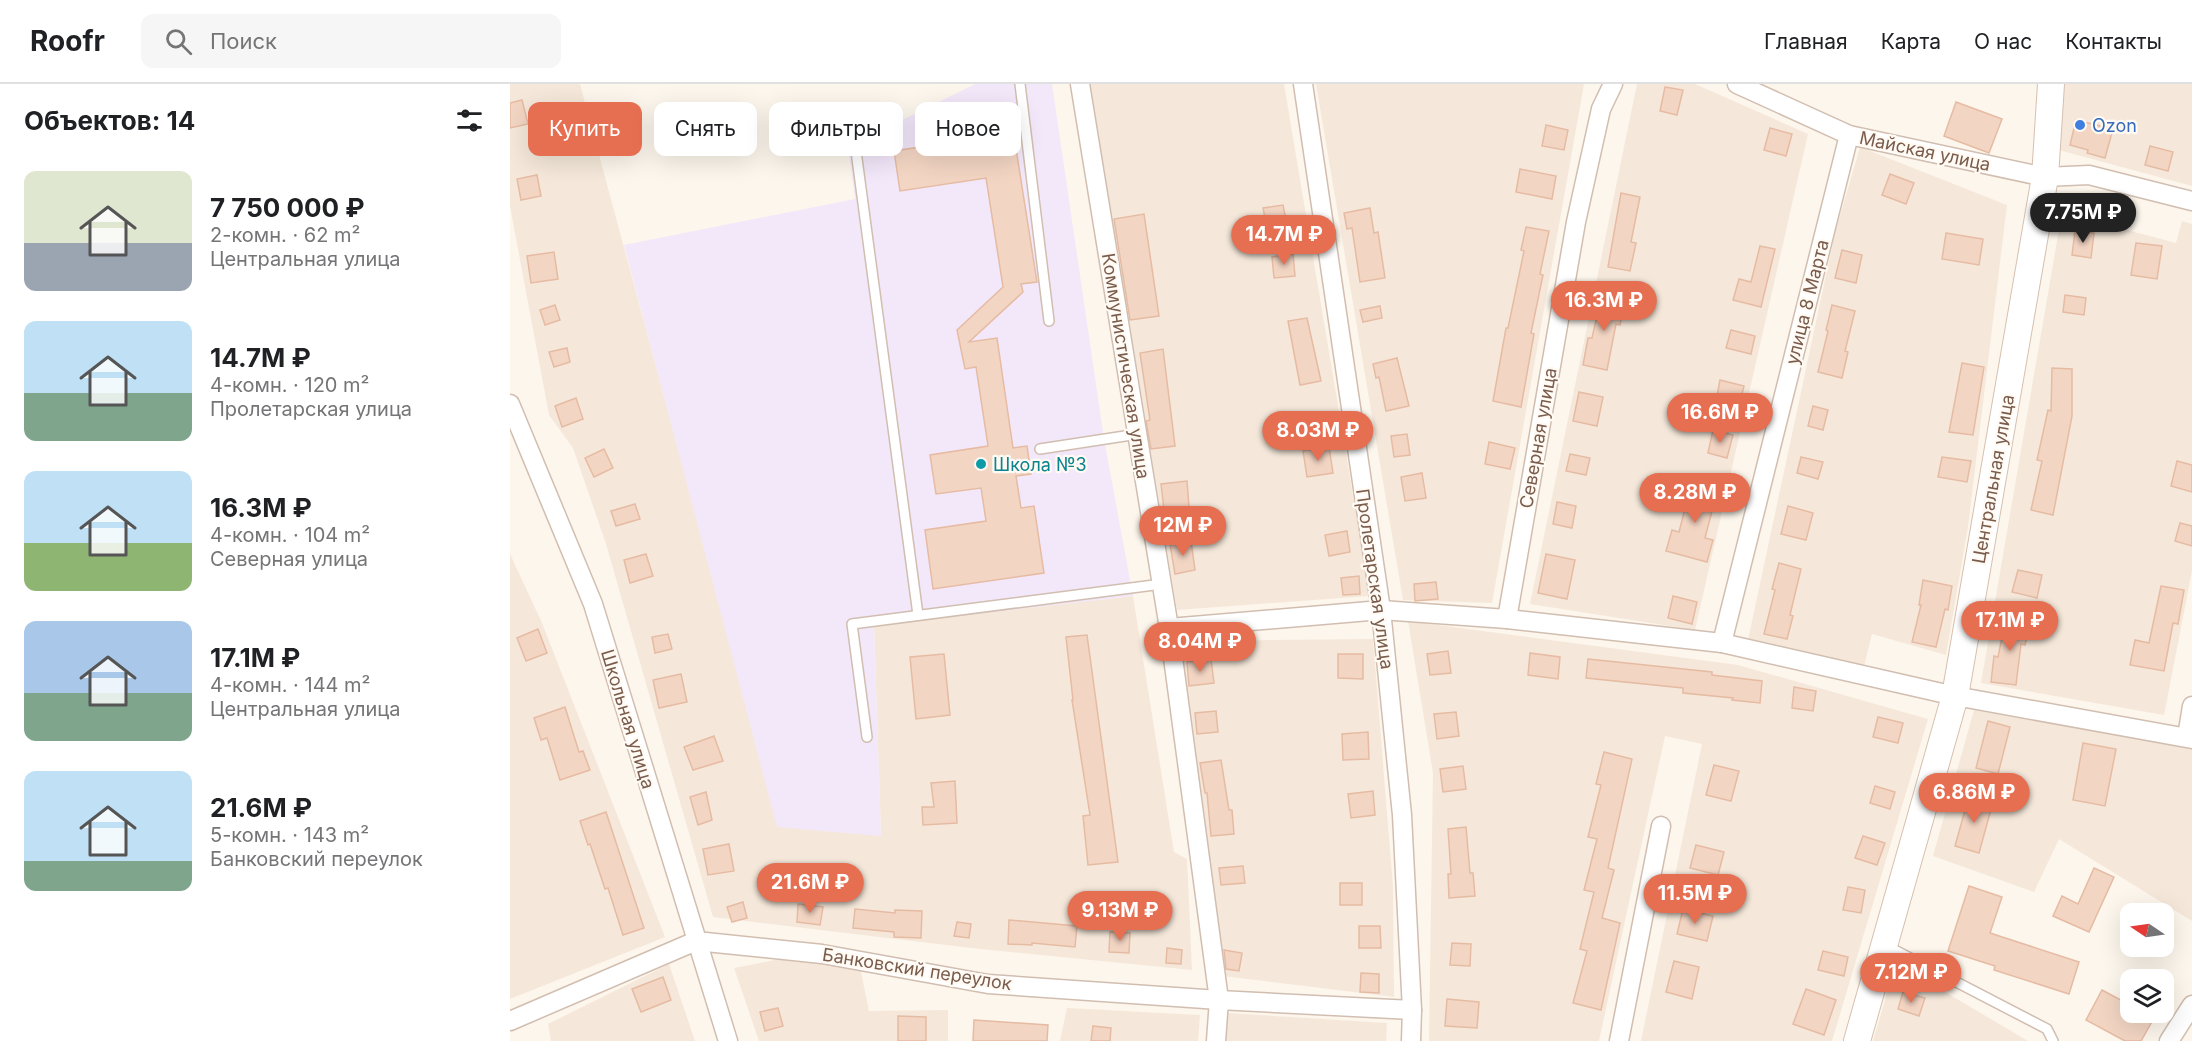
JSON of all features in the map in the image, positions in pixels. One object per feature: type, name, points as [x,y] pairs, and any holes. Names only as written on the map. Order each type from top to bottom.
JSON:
[{"type":"main road","name":"Центральная улица","points":[[1857,1041],[1955,696],[2045,177],[2050,84]]},
{"type":"street","name":"Коммунистическая улица","points":[[1080,84],[1169,628],[1219,1000],[1216,1041]]},
{"type":"street","name":"Пролетарская улица","points":[[1303,84],[1381,610],[1402,814],[1412,1010],[1411,1041]]},
{"type":"street","name":"Северная улица","points":[[1507,619],[1576,222],[1601,109],[1613,84]]},
{"type":"street","name":"Майская улица","points":[[1737,84],[1849,135],[2045,177],[2089,175],[2192,201]]},
{"type":"street","name":"улица 8 Марта","points":[[1722,643],[1849,135]]},
{"type":"street","name":"Школьная улица","points":[[510,404],[592,604],[728,1041]]},
{"type":"street","points":[[1169,628],[1381,610],[1507,619],[1722,643],[1955,696],[2189,739],[2192,706]]},
{"type":"street","points":[[1619,1041],[1661,826]]},
{"type":"street","name":"Банковский переулок","points":[[510,1021],[696,941],[822,954],[988,984],[1219,1000],[1412,1010]]},
{"type":"street","points":[[2169,1041],[2192,1005]]},
{"type":"lane","points":[[1020,84],[1049,321]]},
{"type":"lane","points":[[857,156],[918,615]]},
{"type":"lane","points":[[1040,449],[1138,434]]},
{"type":"lane","points":[[867,737],[852,624],[1162,584]]},
{"type":"lane","points":[[1884,945],[2047,1029],[2053,1041]]},
{"type":"shaded area","points":[[510,84],[580,84],[585,102],[528,102],[528,156],[599,156],[713,578],[881,836],[874,625],[1133,596],[1174,852],[1187,859],[1192,970],[971,948],[713,917],[606,544],[573,448],[549,415],[510,206]]},
{"type":"shaded area","points":[[975,84],[1052,84],[1104,439],[1133,596],[874,626],[881,836],[777,827],[624,245],[855,199],[849,156],[903,156],[903,120],[915,114],[915,156],[1021,156],[1021,102],[939,102]]},
{"type":"shaded area","points":[[1090,84],[1284,84],[1370,596],[1177,610]]},
{"type":"shaded area","points":[[1316,84],[1584,84],[1492,603],[1403,600]]},
{"type":"shaded area","points":[[1637,84],[1695,84],[1808,134],[1695,630],[1530,604]]},
{"type":"shaded area","points":[[2062,84],[2192,84],[2192,186],[2055,149]]},
{"type":"shaded area","points":[[1860,147],[2007,205],[1968,527],[1946,655],[1872,634],[1864,666],[1748,640],[1835,233]]},
{"type":"shaded area","points":[[2062,212],[2127,221],[2127,230],[2176,243],[2182,221],[2192,224],[2192,571],[2164,715],[1981,683]]},
{"type":"shaded area","points":[[510,554],[542,623],[665,937],[510,999]]},
{"type":"shaded area","points":[[1408,621],[1738,665],[1928,719],[1832,1041],[1641,1041],[1702,744],[1665,736],[1599,1041],[1429,1041],[1433,773]]},
{"type":"shaded area","points":[[1373,639],[1393,887],[1394,997],[1223,976],[1180,641]]},
{"type":"shaded area","points":[[1974,710],[2192,749],[2192,921],[2174,910],[2174,903],[2163,903],[2059,839],[2034,892],[1933,856]]},
{"type":"shaded area","points":[[780,959],[860,967],[869,1011],[948,1010],[948,1041],[759,1041],[734,968]]},
{"type":"shaded area","points":[[1896,963],[2028,1041],[1873,1041]]},
{"type":"shaded area","points":[[669,964],[695,1041],[551,1041],[548,1024]]},
{"type":"shaded area","points":[[1067,1008],[1200,1015],[1198,1041],[1060,1041]]},
{"type":"shaded area","points":[[1228,1013],[1387,1023],[1386,1041],[1226,1041]]},
{"type":"building","points":[[1665,87],[1683,90],[1677,115],[1660,111]]},
{"type":"building","points":[[522,100],[528,124],[510,128],[510,103]]},
{"type":"building","points":[[1956,102],[2002,119],[1989,153],[1944,136]]},
{"type":"building","points":[[2076,120],[2113,129],[2105,158],[2070,145]]},
{"type":"building","points":[[1546,125],[1568,130],[1564,150],[1542,146]]},
{"type":"building","points":[[1770,128],[1792,134],[1786,156],[1764,150]]},
{"type":"building","points":[[2150,146],[2173,152],[2168,171],[2145,165]]},
{"type":"building","name":"Школа №3","points":[[915,148],[915,156],[1017,156],[1037,282],[1021,284],[1023,292],[969,342],[997,338],[1013,448],[1027,446],[1031,474],[1016,476],[1021,508],[1034,506],[1044,573],[933,589],[925,530],[986,521],[981,488],[936,494],[930,455],[988,446],[976,367],[965,369],[957,330],[1003,287],[986,178],[900,191],[895,156],[903,156],[903,150]]},
{"type":"building","points":[[1520,169],[1556,176],[1552,199],[1516,192]]},
{"type":"building","points":[[1890,174],[1914,183],[1906,204],[1882,195]]},
{"type":"building","points":[[537,175],[541,196],[521,200],[517,179]]},
{"type":"building","points":[[1621,193],[1640,197],[1631,242],[1636,243],[1630,271],[1608,267]]},
{"type":"building","points":[[1283,205],[1287,225],[1267,229],[1263,208]]},
{"type":"building","points":[[1370,208],[1374,233],[1378,232],[1385,278],[1360,282],[1352,228],[1347,229],[1344,213]]},
{"type":"building","points":[[1144,214],[1159,316],[1130,320],[1114,219]]},
{"type":"building","points":[[1526,227],[1549,231],[1540,274],[1543,275],[1531,333],[1534,334],[1521,407],[1493,401],[1506,328],[1508,328],[1524,251],[1521,250]]},
{"type":"building","points":[[2075,231],[2094,233],[2091,258],[2072,255]]},
{"type":"building","points":[[1946,233],[1983,239],[1979,265],[1942,259]]},
{"type":"building","points":[[2136,243],[2162,246],[2157,279],[2131,275]]},
{"type":"building","points":[[1760,246],[1775,249],[1761,307],[1733,300],[1739,279],[1751,282]]},
{"type":"building","points":[[1842,250],[1862,255],[1856,283],[1835,278]]},
{"type":"building","points":[[554,252],[558,279],[531,283],[527,256]]},
{"type":"building","points":[[1293,254],[1295,276],[1274,278],[1272,257]]},
{"type":"building","points":[[1602,294],[1625,298],[1620,325],[1616,324],[1607,370],[1583,365],[1588,338],[1592,338]]},
{"type":"building","points":[[2065,295],[2086,298],[2084,315],[2063,312]]},
{"type":"building","points":[[555,305],[560,320],[545,325],[540,310]]},
{"type":"building","points":[[1832,305],[1855,311],[1845,351],[1848,352],[1842,378],[1818,372]]},
{"type":"building","points":[[1380,306],[1382,318],[1363,322],[1360,310]]},
{"type":"building","points":[[1307,318],[1321,381],[1300,385],[1288,321]]},
{"type":"building","points":[[1731,330],[1755,336],[1751,354],[1726,348]]},
{"type":"building","points":[[567,348],[570,362],[554,367],[549,352]]},
{"type":"building","points":[[1163,349],[1175,446],[1151,449],[1146,421],[1150,420],[1140,353]]},
{"type":"building","points":[[1397,358],[1409,406],[1386,411],[1379,377],[1376,378],[1373,364]]},
{"type":"building","points":[[1962,363],[1984,367],[1973,435],[1949,432]]},
{"type":"building","points":[[2052,368],[2072,369],[2072,416],[2053,515],[2031,510],[2042,461],[2037,460],[2048,410],[2051,411]]},
{"type":"building","points":[[1720,380],[1744,386],[1740,402],[1717,396]]},
{"type":"building","points":[[1579,392],[1603,397],[1597,426],[1573,421]]},
{"type":"building","points":[[576,398],[583,419],[562,427],[555,406]]},
{"type":"building","points":[[1813,406],[1828,410],[1823,430],[1808,426]]},
{"type":"building","points":[[1713,430],[1733,435],[1727,458],[1708,453]]},
{"type":"building","points":[[1407,434],[1410,455],[1394,457],[1391,436]]},
{"type":"building","points":[[1489,442],[1515,448],[1510,469],[1485,464]]},
{"type":"building","points":[[1329,447],[1333,473],[1307,477],[1303,451]]},
{"type":"building","points":[[604,449],[613,468],[594,477],[585,458]]},
{"type":"building","points":[[1570,454],[1590,458],[1586,475],[1566,471]]},
{"type":"building","points":[[1801,457],[1823,462],[1818,479],[1797,473]]},
{"type":"building","points":[[1942,457],[1971,461],[1967,482],[1938,477]]},
{"type":"building","points":[[2177,461],[2192,465],[2192,492],[2171,486]]},
{"type":"building","points":[[1422,473],[1426,498],[1405,501],[1401,477]]},
{"type":"building","points":[[1187,481],[1189,507],[1164,510],[1161,484]]},
{"type":"building","points":[[1692,481],[1718,488],[1705,538],[1713,540],[1707,562],[1666,551],[1672,530],[1679,532]]},
{"type":"building","points":[[1557,502],[1576,506],[1572,528],[1553,524]]},
{"type":"building","points":[[635,504],[640,519],[616,526],[611,511]]},
{"type":"building","points":[[1788,506],[1813,513],[1806,540],[1781,534]]},
{"type":"building","points":[[2180,523],[2192,526],[2192,546],[2175,541]]},
{"type":"building","points":[[1347,531],[1350,552],[1329,556],[1325,535]]},
{"type":"building","points":[[1191,541],[1195,570],[1175,574],[1170,544]]},
{"type":"building","points":[[646,554],[653,576],[630,583],[624,560]]},
{"type":"building","points":[[1546,554],[1575,560],[1567,599],[1538,593]]},
{"type":"building","points":[[1779,563],[1801,569],[1787,639],[1764,634]]},
{"type":"building","points":[[2018,570],[2042,575],[2037,598],[2012,592]]},
{"type":"building","points":[[1359,576],[1360,594],[1343,595],[1341,578]]},
{"type":"building","points":[[1923,580],[1952,586],[1948,610],[1945,609],[1936,647],[1912,642],[1921,605],[1919,605]]},
{"type":"building","points":[[1436,582],[1438,599],[1415,601],[1414,584]]},
{"type":"building","points":[[2161,586],[2184,590],[2178,624],[2173,623],[2164,671],[2130,665],[2135,640],[2149,643]]},
{"type":"building","points":[[1673,596],[1697,602],[1692,624],[1668,618]]},
{"type":"building","points":[[2006,618],[2030,623],[2025,645],[2021,644],[2016,685],[1991,682],[1994,656],[1998,657]]},
{"type":"building","points":[[538,629],[547,653],[526,661],[517,638]]},
{"type":"building","points":[[668,634],[672,649],[655,653],[652,637]]},
{"type":"building","points":[[1087,635],[1118,862],[1088,865],[1083,816],[1090,815],[1072,700],[1066,637]]},
{"type":"building","points":[[1448,651],[1451,673],[1430,675],[1427,654]]},
{"type":"building","points":[[1530,653],[1560,657],[1558,679],[1528,675]]},
{"type":"building","points":[[944,654],[950,715],[916,719],[910,657]]},
{"type":"building","points":[[1338,654],[1363,654],[1363,679],[1338,678]]},
{"type":"building","points":[[1211,659],[1214,683],[1189,686],[1187,662]]},
{"type":"building","points":[[1588,659],[1712,672],[1712,675],[1762,681],[1760,703],[1683,693],[1683,688],[1586,678]]},
{"type":"building","points":[[681,674],[687,702],[659,708],[653,680]]},
{"type":"building","points":[[1794,687],[1816,691],[1813,711],[1792,708]]},
{"type":"building","points":[[565,707],[579,752],[583,751],[590,770],[560,780],[547,738],[541,740],[534,718]]},
{"type":"building","points":[[1216,711],[1218,732],[1197,734],[1195,713]]},
{"type":"building","points":[[1456,712],[1459,736],[1437,739],[1434,714]]},
{"type":"building","points":[[1878,717],[1903,723],[1898,743],[1873,737]]},
{"type":"building","points":[[1988,721],[2010,727],[1998,774],[1976,768]]},
{"type":"building","points":[[1368,732],[1369,759],[1343,760],[1342,734]]},
{"type":"building","points":[[714,736],[723,761],[693,770],[684,747]]},
{"type":"building","points":[[2083,743],[2116,749],[2105,806],[2073,800]]},
{"type":"building","points":[[1604,752],[1632,759],[1608,868],[1614,870],[1602,918],[1620,923],[1601,1010],[1573,1003],[1587,951],[1580,949],[1594,892],[1584,890],[1597,839],[1588,837],[1601,785],[1596,784]]},
{"type":"building","points":[[1221,760],[1229,810],[1232,810],[1234,834],[1211,836],[1207,793],[1205,793],[1200,763]]},
{"type":"building","points":[[1714,765],[1739,771],[1731,801],[1706,795]]},
{"type":"building","points":[[1463,766],[1466,789],[1443,792],[1440,769]]},
{"type":"building","points":[[955,781],[957,823],[923,825],[922,807],[934,807],[931,783]]},
{"type":"building","points":[[1875,786],[1895,792],[1890,809],[1870,803]]},
{"type":"building","points":[[1373,791],[1375,815],[1351,818],[1348,794]]},
{"type":"building","points":[[706,792],[712,820],[698,825],[690,797]]},
{"type":"building","points":[[1969,796],[1993,802],[1979,853],[1955,846]]},
{"type":"building","points":[[606,812],[644,928],[623,935],[608,888],[605,889],[580,821]]},
{"type":"building","points":[[1466,827],[1470,873],[1473,873],[1475,896],[1449,898],[1448,874],[1451,874],[1448,829]]},
{"type":"building","points":[[1863,836],[1885,843],[1877,865],[1855,858]]},
{"type":"building","points":[[729,844],[734,871],[708,875],[703,849]]},
{"type":"building","points":[[1696,845],[1724,852],[1718,875],[1690,868]]},
{"type":"building","points":[[1243,866],[1245,883],[1221,885],[1219,868]]},
{"type":"building","points":[[2094,868],[2114,877],[2089,932],[2053,916],[2062,896],[2078,904]]},
{"type":"building","points":[[1340,883],[1362,883],[1362,905],[1340,905]]},
{"type":"building","points":[[1969,886],[2002,897],[1990,933],[2079,962],[2069,994],[1994,970],[1995,966],[1948,951]]},
{"type":"building","points":[[1848,887],[1865,890],[1861,913],[1843,910]]},
{"type":"building","points":[[743,902],[747,918],[732,922],[727,907]]},
{"type":"building","points":[[798,904],[823,907],[820,925],[797,922]]},
{"type":"building","points":[[855,909],[895,913],[895,910],[922,911],[921,938],[894,937],[894,932],[853,928]]},
{"type":"building","points":[[1683,909],[1713,916],[1707,941],[1677,934]]},
{"type":"building","points":[[1009,920],[1077,926],[1075,947],[1032,943],[1032,945],[1008,944]]},
{"type":"building","points":[[957,922],[971,924],[969,938],[954,936]]},
{"type":"building","points":[[1359,926],[1380,926],[1381,948],[1359,948]]},
{"type":"building","points":[[1110,932],[1130,933],[1129,953],[1109,952]]},
{"type":"building","points":[[1452,943],[1471,944],[1470,966],[1450,965]]},
{"type":"building","points":[[1167,948],[1182,950],[1181,964],[1166,963]]},
{"type":"building","points":[[1224,950],[1242,953],[1239,971],[1226,969]]},
{"type":"building","points":[[1823,951],[1848,957],[1844,976],[1818,970]]},
{"type":"building","points":[[1674,961],[1699,967],[1692,999],[1666,992]]},
{"type":"building","points":[[1361,973],[1379,974],[1379,993],[1360,992]]},
{"type":"building","points":[[663,977],[671,1000],[641,1012],[632,989]]},
{"type":"building","points":[[1806,989],[1836,1000],[1824,1035],[1793,1024]]},
{"type":"building","points":[[2102,990],[2120,1000],[2120,1023],[2151,1023],[2141,1041],[2125,1041],[2086,1020]]},
{"type":"building","points":[[1903,992],[1925,998],[1919,1016],[1898,1009]]},
{"type":"building","points":[[1447,999],[1479,1002],[1477,1028],[1445,1026]]},
{"type":"building","points":[[778,1008],[783,1026],[765,1031],[760,1012]]},
{"type":"building","points":[[898,1016],[926,1017],[926,1041],[898,1041]]},
{"type":"building","points":[[974,1020],[1048,1025],[1047,1041],[973,1041]]},
{"type":"building","points":[[1093,1026],[1111,1028],[1110,1041],[1091,1041]]},
{"type":"place","name":"Ozon","points":[[2080,125]]},
{"type":"place","name":"Школа №3","points":[[981,464]]}]
